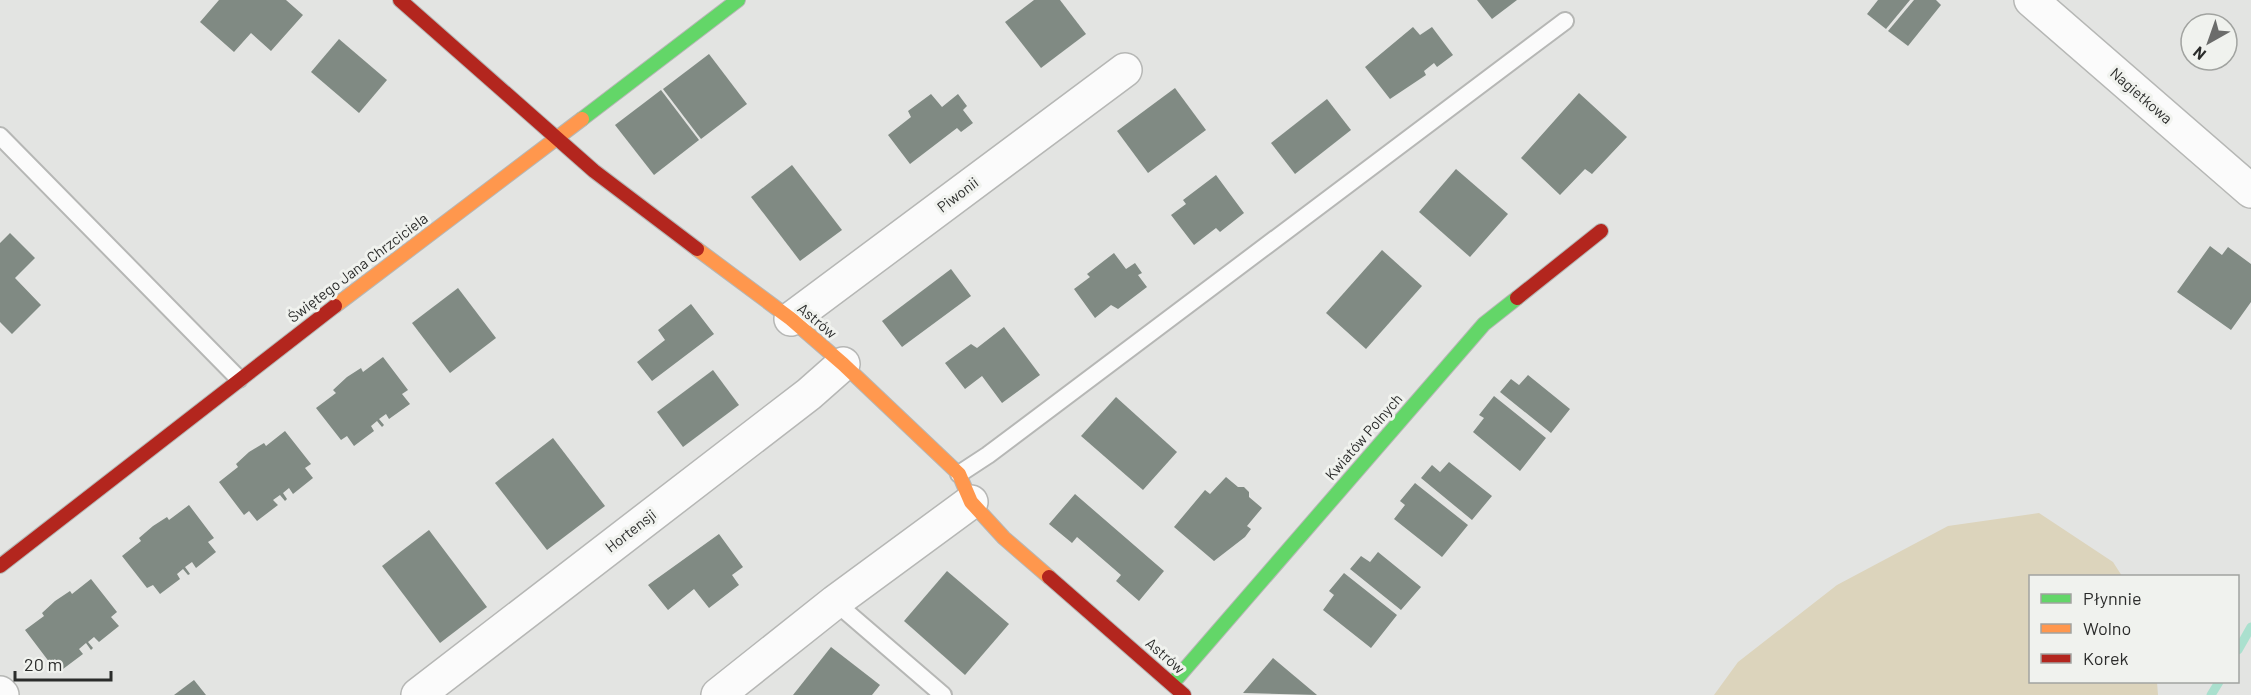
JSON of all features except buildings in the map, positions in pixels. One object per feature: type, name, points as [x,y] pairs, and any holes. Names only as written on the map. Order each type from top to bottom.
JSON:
[{"type":"street","name":"Astrów","points":[[400,0],[594,171],[791,319],[843,364],[965,488],[1004,538],[1184,695]]},
{"type":"street","name":"Świętego Jana Chrzciciela","points":[[0,566],[239,379],[738,0]]},
{"type":"street","name":"Nagietkowa","points":[[2031,0],[2251,191]]},
{"type":"street","name":"Piwonii","points":[[791,319],[1125,70]]},
{"type":"street","name":"Kwiatów Polnych","points":[[1172,684],[1484,324],[1601,231]]},
{"type":"street","name":"Hortensji","points":[[418,695],[808,394],[843,364]]},
{"type":"street","points":[[718,695],[835,602],[965,488]]},
{"type":"lane","points":[[965,488],[1007,441],[1565,21]]},
{"type":"lane","points":[[0,136],[239,379]]},
{"type":"lane","points":[[835,602],[943,695]]},
{"type":"shaded area","points":[[2039,513],[2113,562],[2121,575],[2029,575],[2029,683],[2157,683],[2158,695],[1714,695],[1738,662],[1837,585],[1948,526]]},
{"type":"waterway","points":[[2239,648],[2251,627]]},
{"type":"waterway","points":[[2211,695],[2218,683]]},
{"type":"traffic: fast","points":[[582,119],[738,0]]},
{"type":"traffic: fast","points":[[1172,684],[1484,324],[1517,298]]},
{"type":"traffic: slow","points":[[335,306],[582,119]]},
{"type":"traffic: slow","points":[[697,249],[791,319],[843,364],[959,474],[971,502],[1004,538],[1049,577]]},
{"type":"traffic: jam","points":[[400,0],[594,171],[697,249]]},
{"type":"traffic: jam","points":[[1517,298],[1601,231]]},
{"type":"traffic: jam","points":[[0,566],[335,306]]},
{"type":"traffic: jam","points":[[1049,577],[1184,695]]}]
